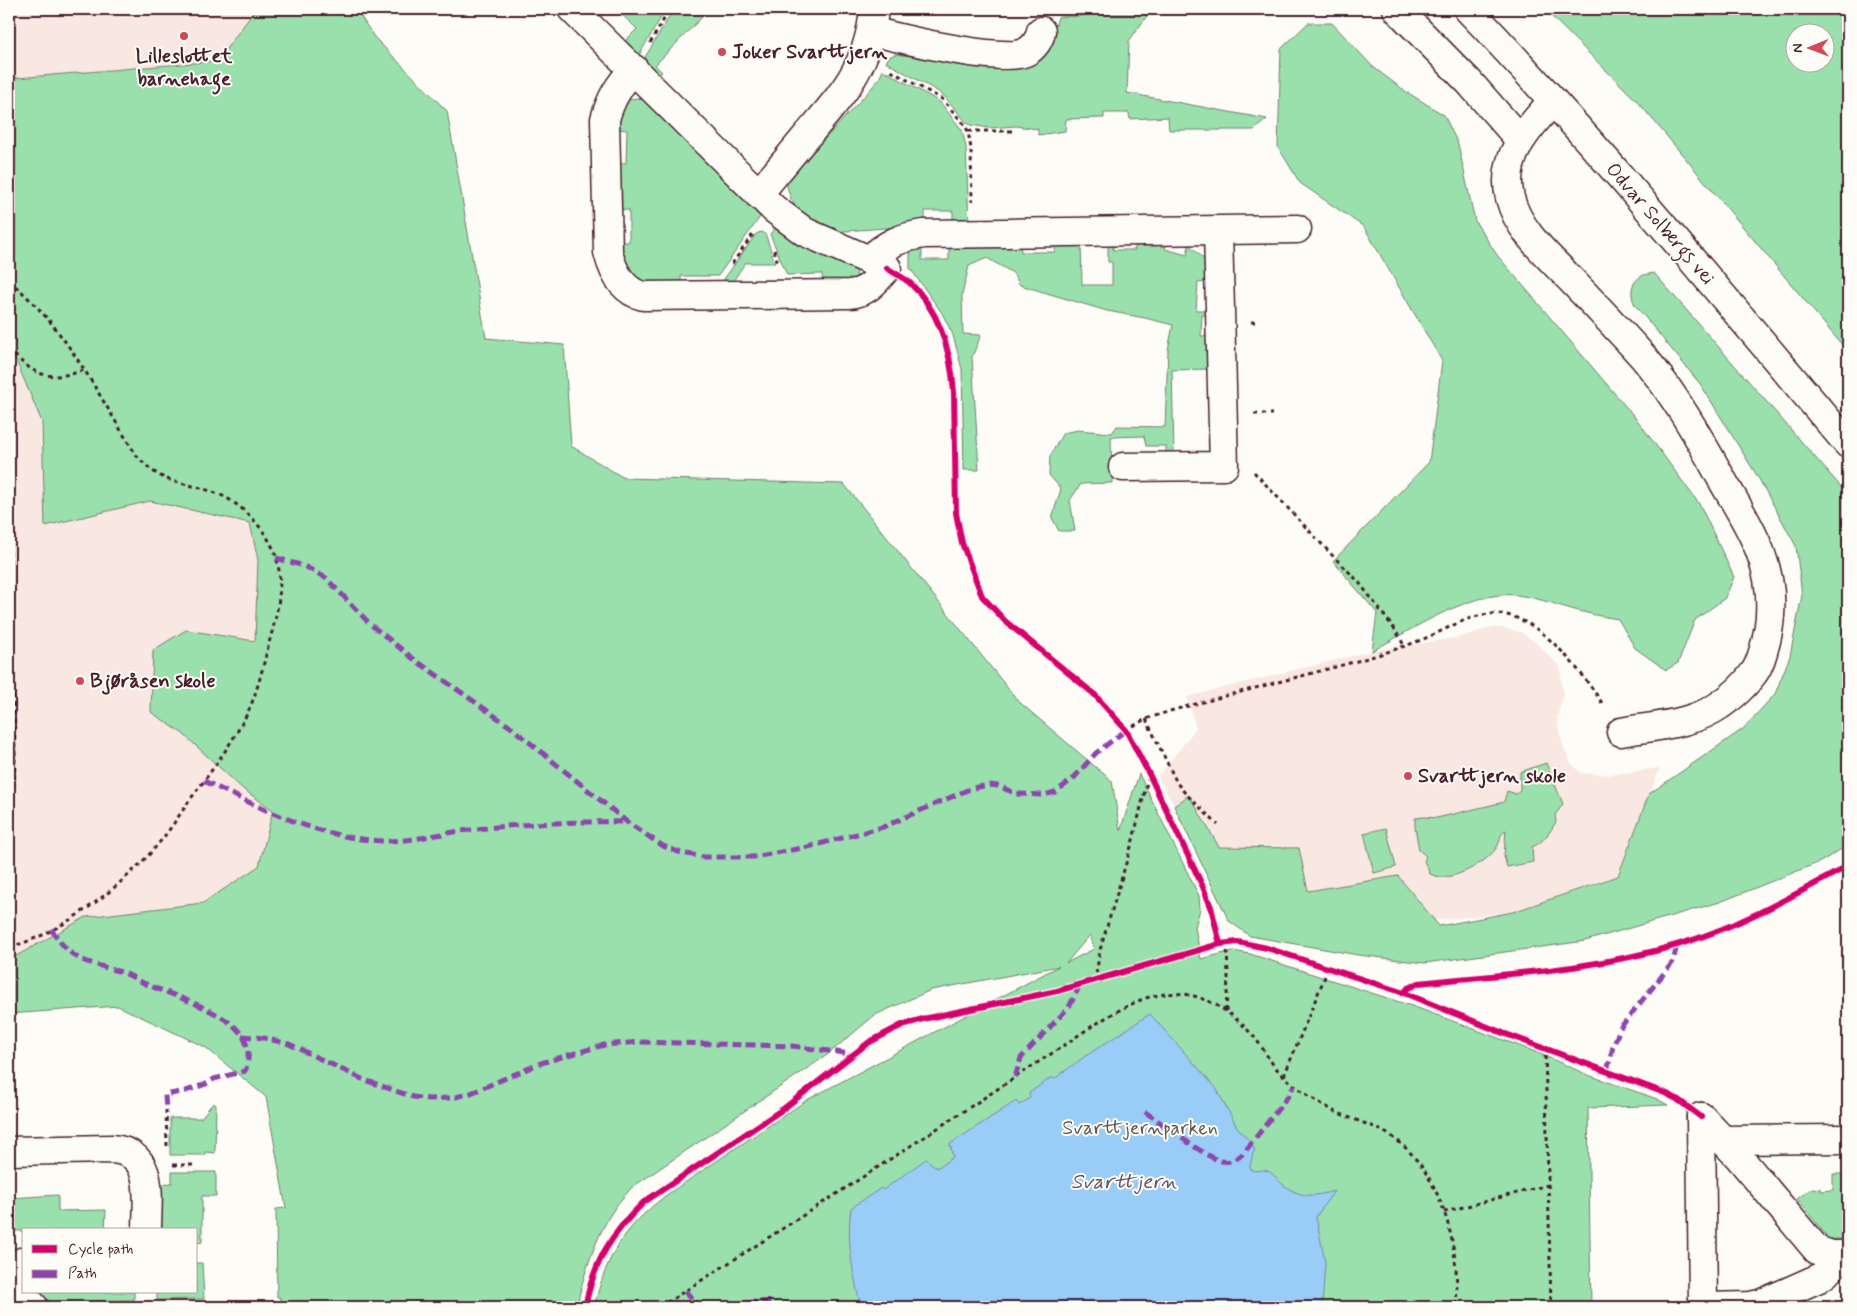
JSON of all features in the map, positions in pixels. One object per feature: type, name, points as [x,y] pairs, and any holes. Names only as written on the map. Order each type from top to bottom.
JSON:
[{"type":"street","points":[[572,9],[634,69],[765,208],[805,232],[887,268],[863,292],[849,294],[643,296],[635,294],[621,282],[611,263],[608,252],[605,119],[614,94],[634,69]]},
{"type":"street","points":[[1397,9],[1469,82],[1520,140]]},
{"type":"street","name":"Odvar Solbergs vei","points":[[1468,9],[1553,101],[1848,444]]},
{"type":"street","points":[[765,208],[797,148],[843,94],[855,74],[864,57],[872,20],[916,43],[1008,56],[1026,53],[1038,40],[1041,31]]},
{"type":"street","points":[[1553,101],[1520,140],[1513,153],[1508,176],[1510,196],[1518,220],[1662,380],[1702,443],[1749,527],[1761,554],[1770,589],[1771,616],[1763,652],[1754,673],[1739,689],[1720,705],[1699,717],[1621,732]]},
{"type":"street","points":[[870,260],[882,248],[912,236],[973,232],[1297,229]]},
{"type":"street","points":[[1123,467],[1224,466],[1218,231]]},
{"type":"street","points":[[1701,1117],[1738,1156],[1817,1250],[1823,1254],[1845,1256],[1819,1278],[1760,1304],[1703,1307],[1701,1117]]},
{"type":"street","points":[[1722,1140],[1848,1139]]},
{"type":"street","points":[[9,1151],[112,1149],[126,1152],[143,1166],[147,1183],[147,1228]]},
{"type":"street","points":[[9,1272],[22,1262]]},
{"type":"street","points":[[9,1281],[34,1307]]},
{"type":"path","points":[[634,69],[670,9]]},
{"type":"path","points":[[864,57],[942,99],[964,124],[968,132],[971,148],[973,232]]},
{"type":"path","points":[[968,132],[1013,131]]},
{"type":"path","points":[[765,208],[782,273],[785,295]]},
{"type":"path","points":[[721,295],[722,278],[765,208]]},
{"type":"path","points":[[9,281],[38,307],[70,348],[136,456],[147,467],[167,480],[224,496],[246,513],[258,525],[272,545],[279,570],[277,614],[260,674],[248,710],[218,761],[155,848],[131,874],[73,918],[32,938],[9,946]]},
{"type":"path","points":[[9,349],[22,363],[48,377],[70,375],[84,370]]},
{"type":"path","points":[[1263,480],[1358,582],[1396,630],[1405,647]]},
{"type":"path","points":[[9,503],[15,757],[9,836]]},
{"type":"path","points":[[1126,730],[1170,711],[1384,654],[1405,647],[1463,620],[1491,614],[1506,615],[1537,629],[1571,661],[1589,683],[1621,732]]},
{"type":"path","points":[[1146,720],[1177,783],[1218,825]]},
{"type":"path","points":[[1120,724],[1126,730],[1130,739]]},
{"type":"path","points":[[1144,765],[1153,782]]},
{"type":"path","points":[[1095,981],[1100,950],[1133,840],[1149,774]]},
{"type":"path","points":[[1226,1012],[1228,978],[1227,943]]},
{"type":"path","points":[[1319,966],[1338,972]]},
{"type":"path","points":[[1284,1076],[1328,969]]},
{"type":"path","points":[[1088,983],[1104,978]]},
{"type":"path","points":[[660,1307],[877,1168],[1088,1029],[1137,1001],[1152,997],[1180,994],[1208,1001],[1226,1012],[1248,1030],[1284,1076],[1294,1085],[1330,1108],[1384,1132],[1402,1145],[1418,1163],[1427,1176],[1444,1212],[1456,1260],[1456,1307]]},
{"type":"path","points":[[1536,1045],[1554,1051]]},
{"type":"path","points":[[1545,1048],[1550,1307]]},
{"type":"path","points":[[166,1110],[168,1155]]},
{"type":"path","points":[[1444,1212],[1548,1185]]},
{"type":"shaded area","name":"Lilleslottet barnehage","points":[[9,9],[341,9],[376,63],[9,96]]},
{"type":"shaded area","name":"Bjøråsen skole","points":[[9,344],[42,422],[45,526],[150,501],[250,523],[258,560],[255,641],[186,630],[151,712],[182,733],[243,789],[273,810],[259,866],[202,903],[86,917],[9,960]]},
{"type":"shaded area","name":"Svarttjern skole","points":[[1489,628],[1503,628],[1520,632],[1536,643],[1560,667],[1563,694],[1557,717],[1559,731],[1571,763],[1581,773],[1608,775],[1660,768],[1618,875],[1513,912],[1420,922],[1229,921],[1174,806],[1158,777],[1196,728],[1187,697],[1372,651],[1461,637]]},
{"type":"green space","name":"Svarttjernparken","points":[[256,9],[356,9],[374,37],[447,111],[486,338],[564,345],[571,446],[624,478],[844,484],[1018,701],[1112,781],[1120,831],[1139,774],[1199,896],[1200,909],[1195,927],[1201,959],[1233,951],[1250,954],[1415,1007],[1538,1053],[1588,1075],[1657,1099],[1668,1105],[1588,1108],[1591,1307],[594,1307],[605,1272],[618,1245],[638,1220],[665,1196],[807,1100],[1059,966],[931,990],[875,1015],[827,1055],[631,1188],[616,1206],[596,1243],[586,1269],[577,1307],[279,1307],[280,1297],[277,1297],[276,1209],[286,1208],[266,1097],[205,1047],[118,1006],[9,1014],[9,960],[86,917],[203,903],[259,866],[273,810],[243,789],[182,733],[151,712],[153,650],[186,630],[255,641],[258,560],[250,523],[150,501],[45,526],[42,422],[9,344],[9,71],[17,78],[217,61]],"holes":[[[1090,935],[1094,949],[1066,963]]]},
{"type":"green space","points":[[616,9],[666,9],[636,60],[621,45],[637,29]]},
{"type":"green space","points":[[674,9],[710,9],[655,65],[662,72],[657,77],[641,64]]},
{"type":"green space","points":[[1083,9],[1152,9],[1129,41],[1127,93],[1267,119],[1254,130],[1169,130],[1168,117],[1130,119],[1129,113],[1104,113],[1104,118],[1066,119],[1065,131],[1038,135],[1038,129],[1016,126],[989,128],[967,123],[945,97],[886,62],[889,57],[895,54],[1006,68],[1051,43],[1058,17],[1083,16]]},
{"type":"green space","points":[[1544,9],[1848,9],[1848,352],[1638,102]]},
{"type":"green space","points":[[1308,23],[1332,23],[1373,67],[1405,91],[1444,115],[1458,144],[1475,221],[1497,255],[1638,421],[1700,505],[1734,577],[1725,598],[1695,620],[1678,663],[1666,670],[1635,648],[1618,619],[1517,595],[1499,595],[1461,605],[1442,613],[1372,651],[1377,613],[1333,561],[1429,462],[1442,361],[1364,227],[1300,183],[1278,147],[1281,49]]},
{"type":"green space","points":[[883,70],[940,102],[962,130],[966,147],[969,224],[953,224],[953,211],[925,211],[925,225],[832,232],[800,214],[790,197],[787,186],[789,178],[869,91],[879,79]]},
{"type":"green space","points":[[636,98],[660,105],[760,217],[718,276],[681,276],[681,287],[651,287],[628,276],[618,242],[629,242],[629,210],[618,210],[616,163],[626,163],[627,130],[616,129],[619,113],[623,105]]},
{"type":"green space","points":[[775,228],[815,246],[857,269],[856,280],[823,286],[822,274],[787,275],[770,234]]},
{"type":"green space","points":[[761,232],[766,236],[775,263],[745,263],[733,281],[781,280],[782,286],[723,287],[724,279],[756,234]]},
{"type":"green space","points":[[1167,239],[1165,249],[1187,255],[1189,245],[1202,257],[1209,269],[1211,281],[1198,283],[1196,310],[1211,310],[1211,315],[1202,315],[1201,336],[1211,336],[1211,369],[1172,370],[1174,454],[1166,457],[1166,446],[1146,446],[1144,436],[1111,437],[1112,483],[1081,484],[1070,500],[1075,531],[1059,531],[1052,518],[1061,489],[1049,475],[1050,456],[1063,433],[1078,430],[1112,433],[1117,426],[1165,427],[1168,350],[1173,325],[1107,311],[1020,285],[1013,273],[987,258],[969,266],[962,295],[963,334],[981,335],[972,357],[979,470],[964,470],[962,369],[953,335],[942,313],[910,268],[910,253],[913,246],[922,243],[922,260],[949,260],[949,243],[1020,242],[1021,252],[1055,252],[1055,241],[1081,240],[1082,285],[1112,285],[1112,262],[1108,262],[1108,241],[1113,240],[1113,250],[1135,250],[1135,240]]},
{"type":"green space","points":[[1654,273],[1848,495],[1848,845],[1820,862],[1720,902],[1585,941],[1425,963],[1358,955],[1250,936],[1229,921],[1174,806],[1189,795],[1219,847],[1299,848],[1308,891],[1398,876],[1439,926],[1513,912],[1618,876],[1649,794],[1743,729],[1775,694],[1790,656],[1802,595],[1796,546],[1759,479],[1701,385],[1635,305],[1632,297],[1633,285],[1643,275]]},
{"type":"green space","points":[[1546,763],[1563,804],[1555,815],[1556,822],[1543,840],[1532,847],[1533,862],[1507,867],[1504,856],[1506,830],[1493,852],[1473,868],[1449,877],[1439,877],[1430,874],[1424,861],[1426,856],[1419,850],[1415,818],[1437,818],[1504,802],[1507,791],[1516,794],[1520,791],[1520,772]]},
{"type":"green space","points":[[1386,828],[1396,867],[1374,873],[1364,833]]},
{"type":"green space","points":[[213,1103],[216,1105],[215,1153],[205,1152],[205,1155],[170,1155],[170,1118],[201,1118]]},
{"type":"green space","points":[[172,1172],[216,1172],[216,1196],[202,1196],[202,1242],[198,1243],[198,1228],[158,1228],[157,1184],[172,1183]]},
{"type":"green space","points":[[1833,1174],[1848,1174],[1848,1239],[1829,1239],[1797,1199],[1812,1188],[1821,1189],[1821,1191],[1833,1190]]},
{"type":"green space","points":[[58,1195],[58,1211],[106,1210],[105,1228],[22,1228],[22,1231],[9,1231],[9,1198]]},
{"type":"green space","points":[[198,1263],[202,1263],[204,1299],[157,1300],[157,1294],[198,1294]]},
{"type":"green space","points":[[32,1294],[134,1294],[134,1300],[86,1301],[82,1307],[44,1307]]},
{"type":"water","name":"Svarttjern","points":[[1150,1014],[1216,1088],[1237,1127],[1251,1143],[1255,1151],[1250,1166],[1251,1170],[1268,1171],[1281,1183],[1300,1194],[1313,1195],[1334,1191],[1316,1217],[1325,1262],[1322,1307],[861,1307],[850,1246],[851,1208],[881,1188],[883,1190],[926,1159],[937,1168],[953,1157],[950,1144],[1016,1101],[1019,1105],[1030,1098],[1029,1093],[1052,1077],[1054,1079]]},
{"type":"marked path","points":[[276,558],[304,566],[326,578],[370,624],[411,657],[512,728],[627,822],[663,846],[681,853],[704,857],[754,857],[808,847],[883,827],[972,788],[989,785],[998,786],[1017,794],[1045,795],[1055,792],[1072,780],[1096,753],[1126,730]]},
{"type":"marked path","points":[[204,781],[306,826],[349,837],[371,840],[405,840],[461,831],[523,825],[627,822]]},
{"type":"marked path","points":[[51,929],[67,950],[80,959],[124,973],[145,984],[198,1005],[224,1019],[242,1035],[248,1053],[248,1063],[245,1071],[214,1079],[186,1091],[165,1095],[166,1110]]},
{"type":"marked path","points":[[1607,1071],[1620,1028],[1673,962],[1677,945]]},
{"type":"marked path","points":[[1015,1077],[1021,1058],[1069,1007],[1080,985]]},
{"type":"marked path","points":[[242,1036],[264,1038],[289,1044],[362,1079],[413,1097],[429,1099],[452,1098],[471,1093],[541,1063],[604,1045],[640,1042],[792,1046],[851,1054]]},
{"type":"marked path","points":[[1145,1112],[1206,1154],[1222,1161],[1233,1161],[1246,1150],[1289,1095],[1294,1085]]},
{"type":"marked path","points":[[685,1291],[700,1306],[704,1307]]},
{"type":"marked path","points":[[731,1307],[743,1303],[775,1301]]},
{"type":"cycle path","points":[[887,268],[910,283],[920,294],[936,319],[947,347],[954,392],[956,513],[962,543],[982,596],[1005,621],[1094,694],[1126,730],[1203,887],[1211,907],[1220,944]]},
{"type":"cycle path","points":[[1404,993],[1408,988],[1419,983],[1581,966],[1677,945],[1700,938],[1743,920],[1848,866]]},
{"type":"cycle path","points":[[585,1307],[593,1276],[605,1250],[622,1226],[644,1202],[783,1109],[868,1043],[902,1025],[923,1019],[1057,991],[1220,944],[1238,942],[1267,948],[1404,993],[1503,1033],[1665,1093],[1677,1099],[1701,1117]]},
{"type":"place","name":"Lilleslottet barnehage","points":[[184,36]]},
{"type":"place","name":"Joker Svarttjern","points":[[722,52]]},
{"type":"place","name":"Bjøråsen skole","points":[[80,681]]},
{"type":"place","name":"Svarttjern skole","points":[[1408,776]]}]
